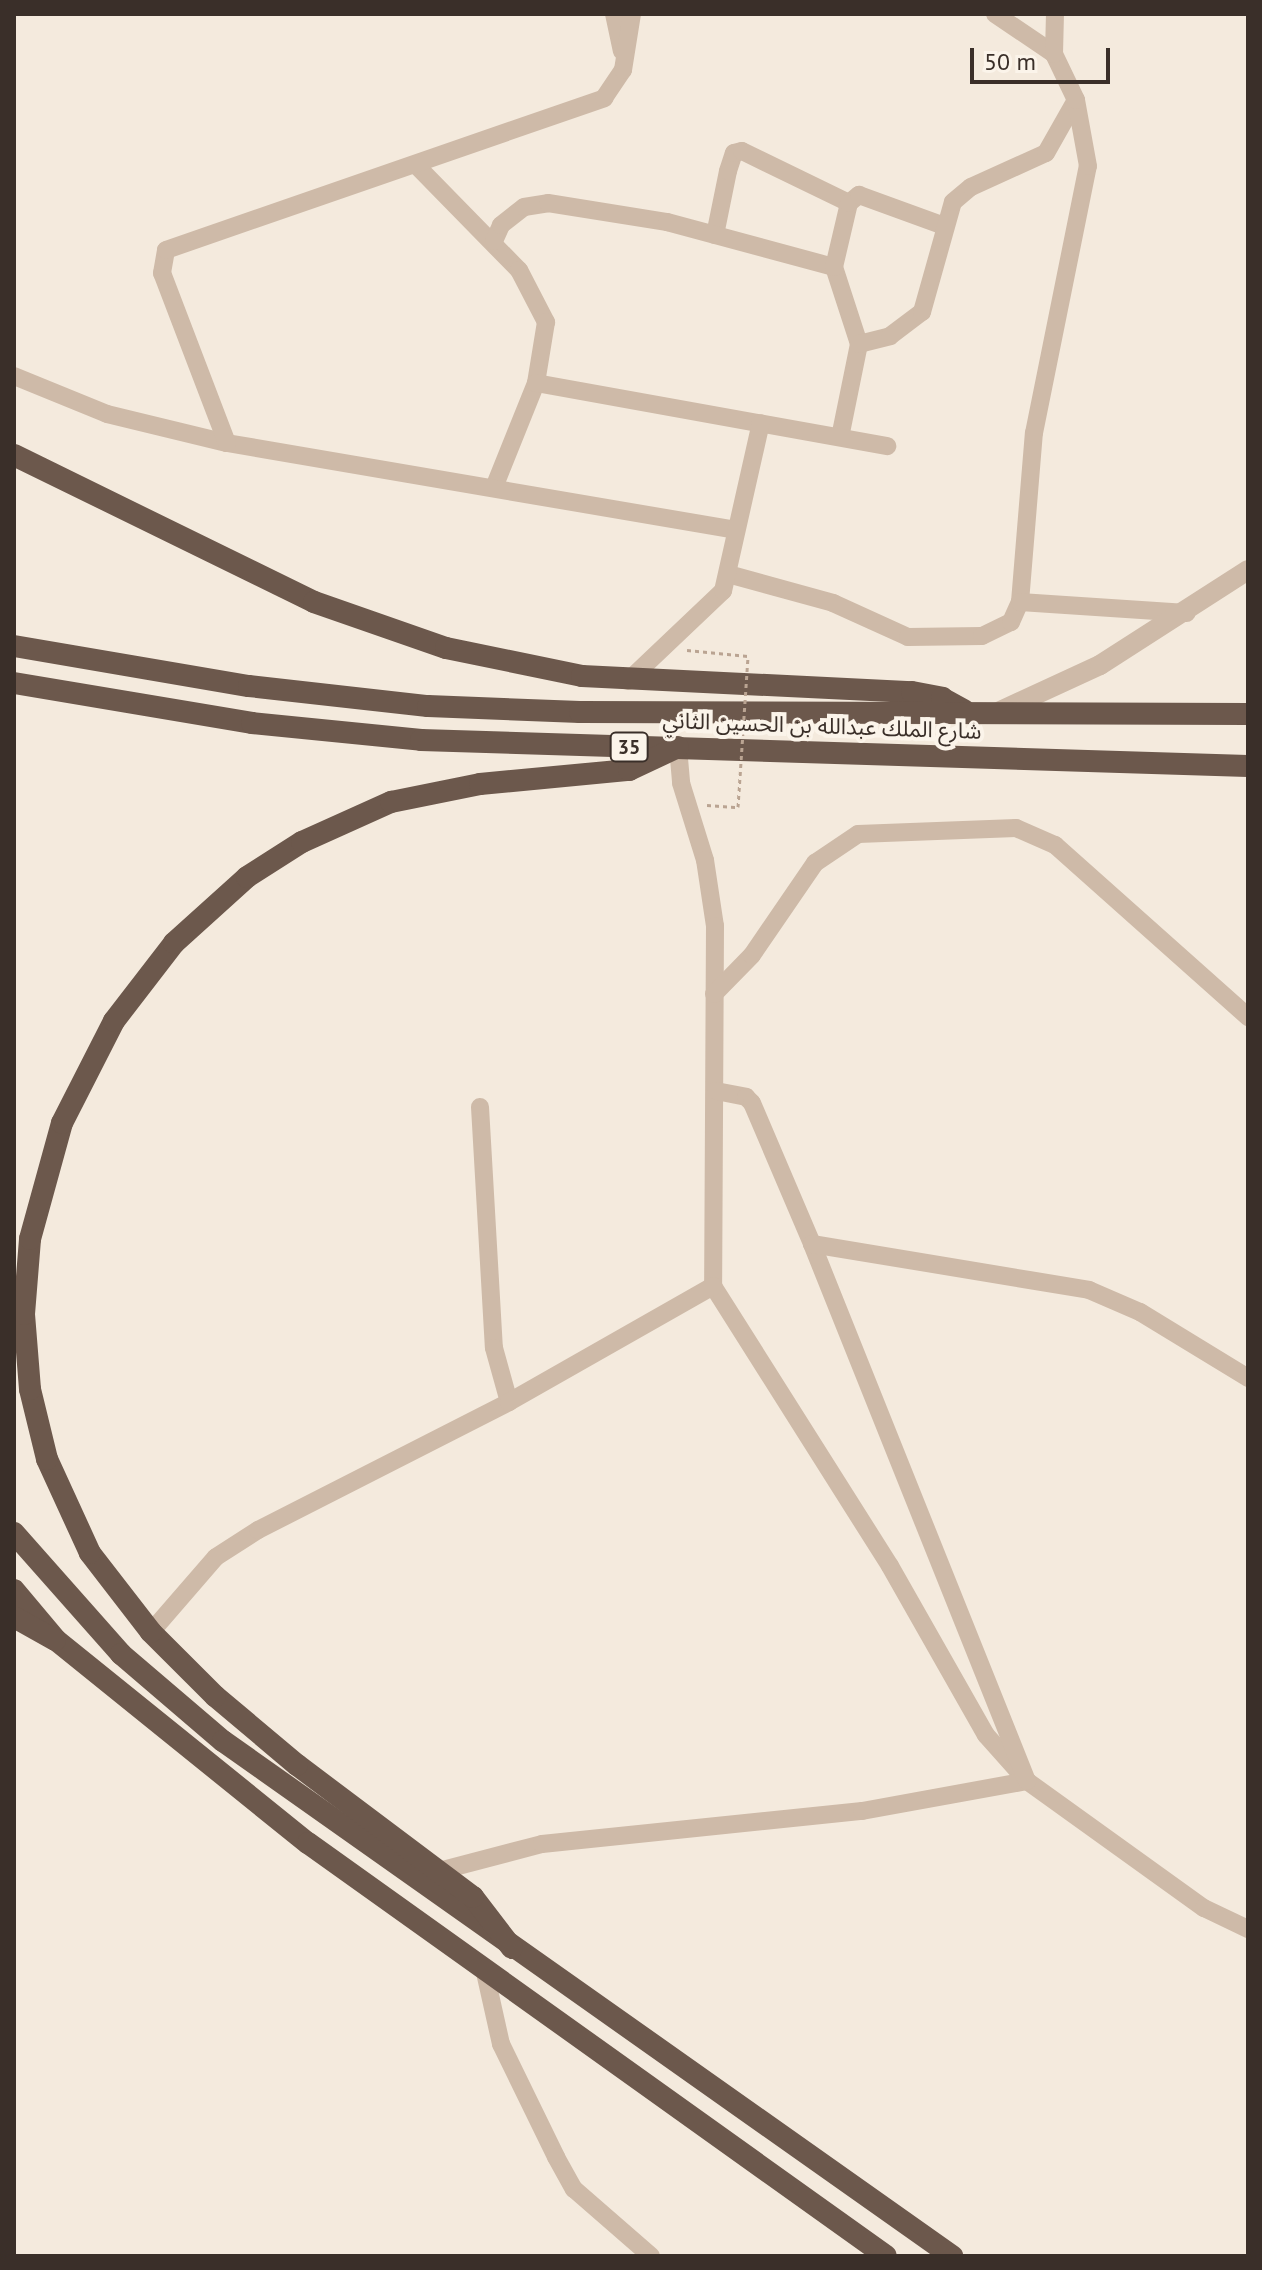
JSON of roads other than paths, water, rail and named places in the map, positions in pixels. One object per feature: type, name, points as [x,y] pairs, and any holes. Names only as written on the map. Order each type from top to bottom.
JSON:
[{"type":"highway","points":[[14,455],[357,619],[491,659],[628,681],[912,692],[942,698],[968,713]]},
{"type":"highway","name":"شارع الملك عبدالله بن الحسين الثاني","points":[[14,646],[249,686],[428,706],[580,712],[1248,714]]},
{"type":"highway","name":"شارع الملك عبدالله بن الحسين الثاني","points":[[14,683],[167,711],[336,733],[507,745],[678,747],[1248,766]]},
{"type":"highway","points":[[512,1948],[480,1904],[269,1743],[151,1632],[90,1553],[69,1512],[38,1426],[25,1352],[25,1277],[37,1202],[62,1123],[114,1021],[153,968],[205,912],[274,859],[331,827],[391,802],[436,792],[629,770],[678,747]]},
{"type":"highway","points":[[14,1533],[90,1623],[188,1714],[512,1948],[952,2256]]},
{"type":"highway","points":[[14,1590],[56,1640]]},
{"type":"highway","points":[[14,1617],[56,1640],[272,1815],[886,2256]]},
{"type":"street","points":[[614,14],[623,70]]},
{"type":"street","points":[[227,443],[162,273],[166,250],[604,98],[623,70],[632,14]]},
{"type":"street","points":[[995,14],[1054,54]]},
{"type":"street","points":[[728,574],[833,603],[908,637],[992,634],[1011,622],[1020,602],[1034,433],[1085,198],[1088,166],[1076,100],[1054,54],[1055,14]]},
{"type":"street","points":[[859,344],[890,336],[922,312],[944,226],[960,193],[1046,153],[1076,100]]},
{"type":"street","points":[[715,235],[728,171],[734,153],[742,151],[849,203]]},
{"type":"street","points":[[416,165],[494,241],[536,297],[546,322],[536,383],[495,485]]},
{"type":"street","points":[[840,437],[859,344],[834,267],[849,203],[865,193],[944,226]]},
{"type":"street","points":[[494,241],[501,225],[524,207],[548,203],[715,235],[834,267]]},
{"type":"street","points":[[14,376],[107,414],[227,443],[495,485],[736,530]]},
{"type":"street","points":[[536,383],[887,446]]},
{"type":"street","points":[[628,681],[708,610],[728,574],[761,423]]},
{"type":"street","name":"شارع الملك عبدالله بن الحسين الثاني","points":[[996,713],[1075,678],[1187,613],[1248,570]]},
{"type":"street","points":[[1020,602],[1187,613]]},
{"type":"street","points":[[678,747],[681,783],[710,882],[716,1091],[713,1286],[890,1566],[986,1735],[1027,1781],[1204,1908],[1248,1929]]},
{"type":"street","points":[[714,994],[752,955],[815,863],[858,834],[1016,828],[1055,845],[1248,1017]]},
{"type":"street","points":[[716,1091],[746,1097],[752,1103],[812,1244],[1027,1781]]},
{"type":"street","points":[[480,1107],[494,1348],[509,1402]]},
{"type":"street","points":[[812,1244],[1089,1290],[1140,1312],[1248,1378]]},
{"type":"street","points":[[151,1632],[216,1557],[258,1530],[509,1402],[713,1286]]},
{"type":"street","points":[[439,1871],[558,1842],[862,1811],[1027,1781]]},
{"type":"street","points":[[484,1968],[501,2044],[574,2189],[651,2256]]}]
